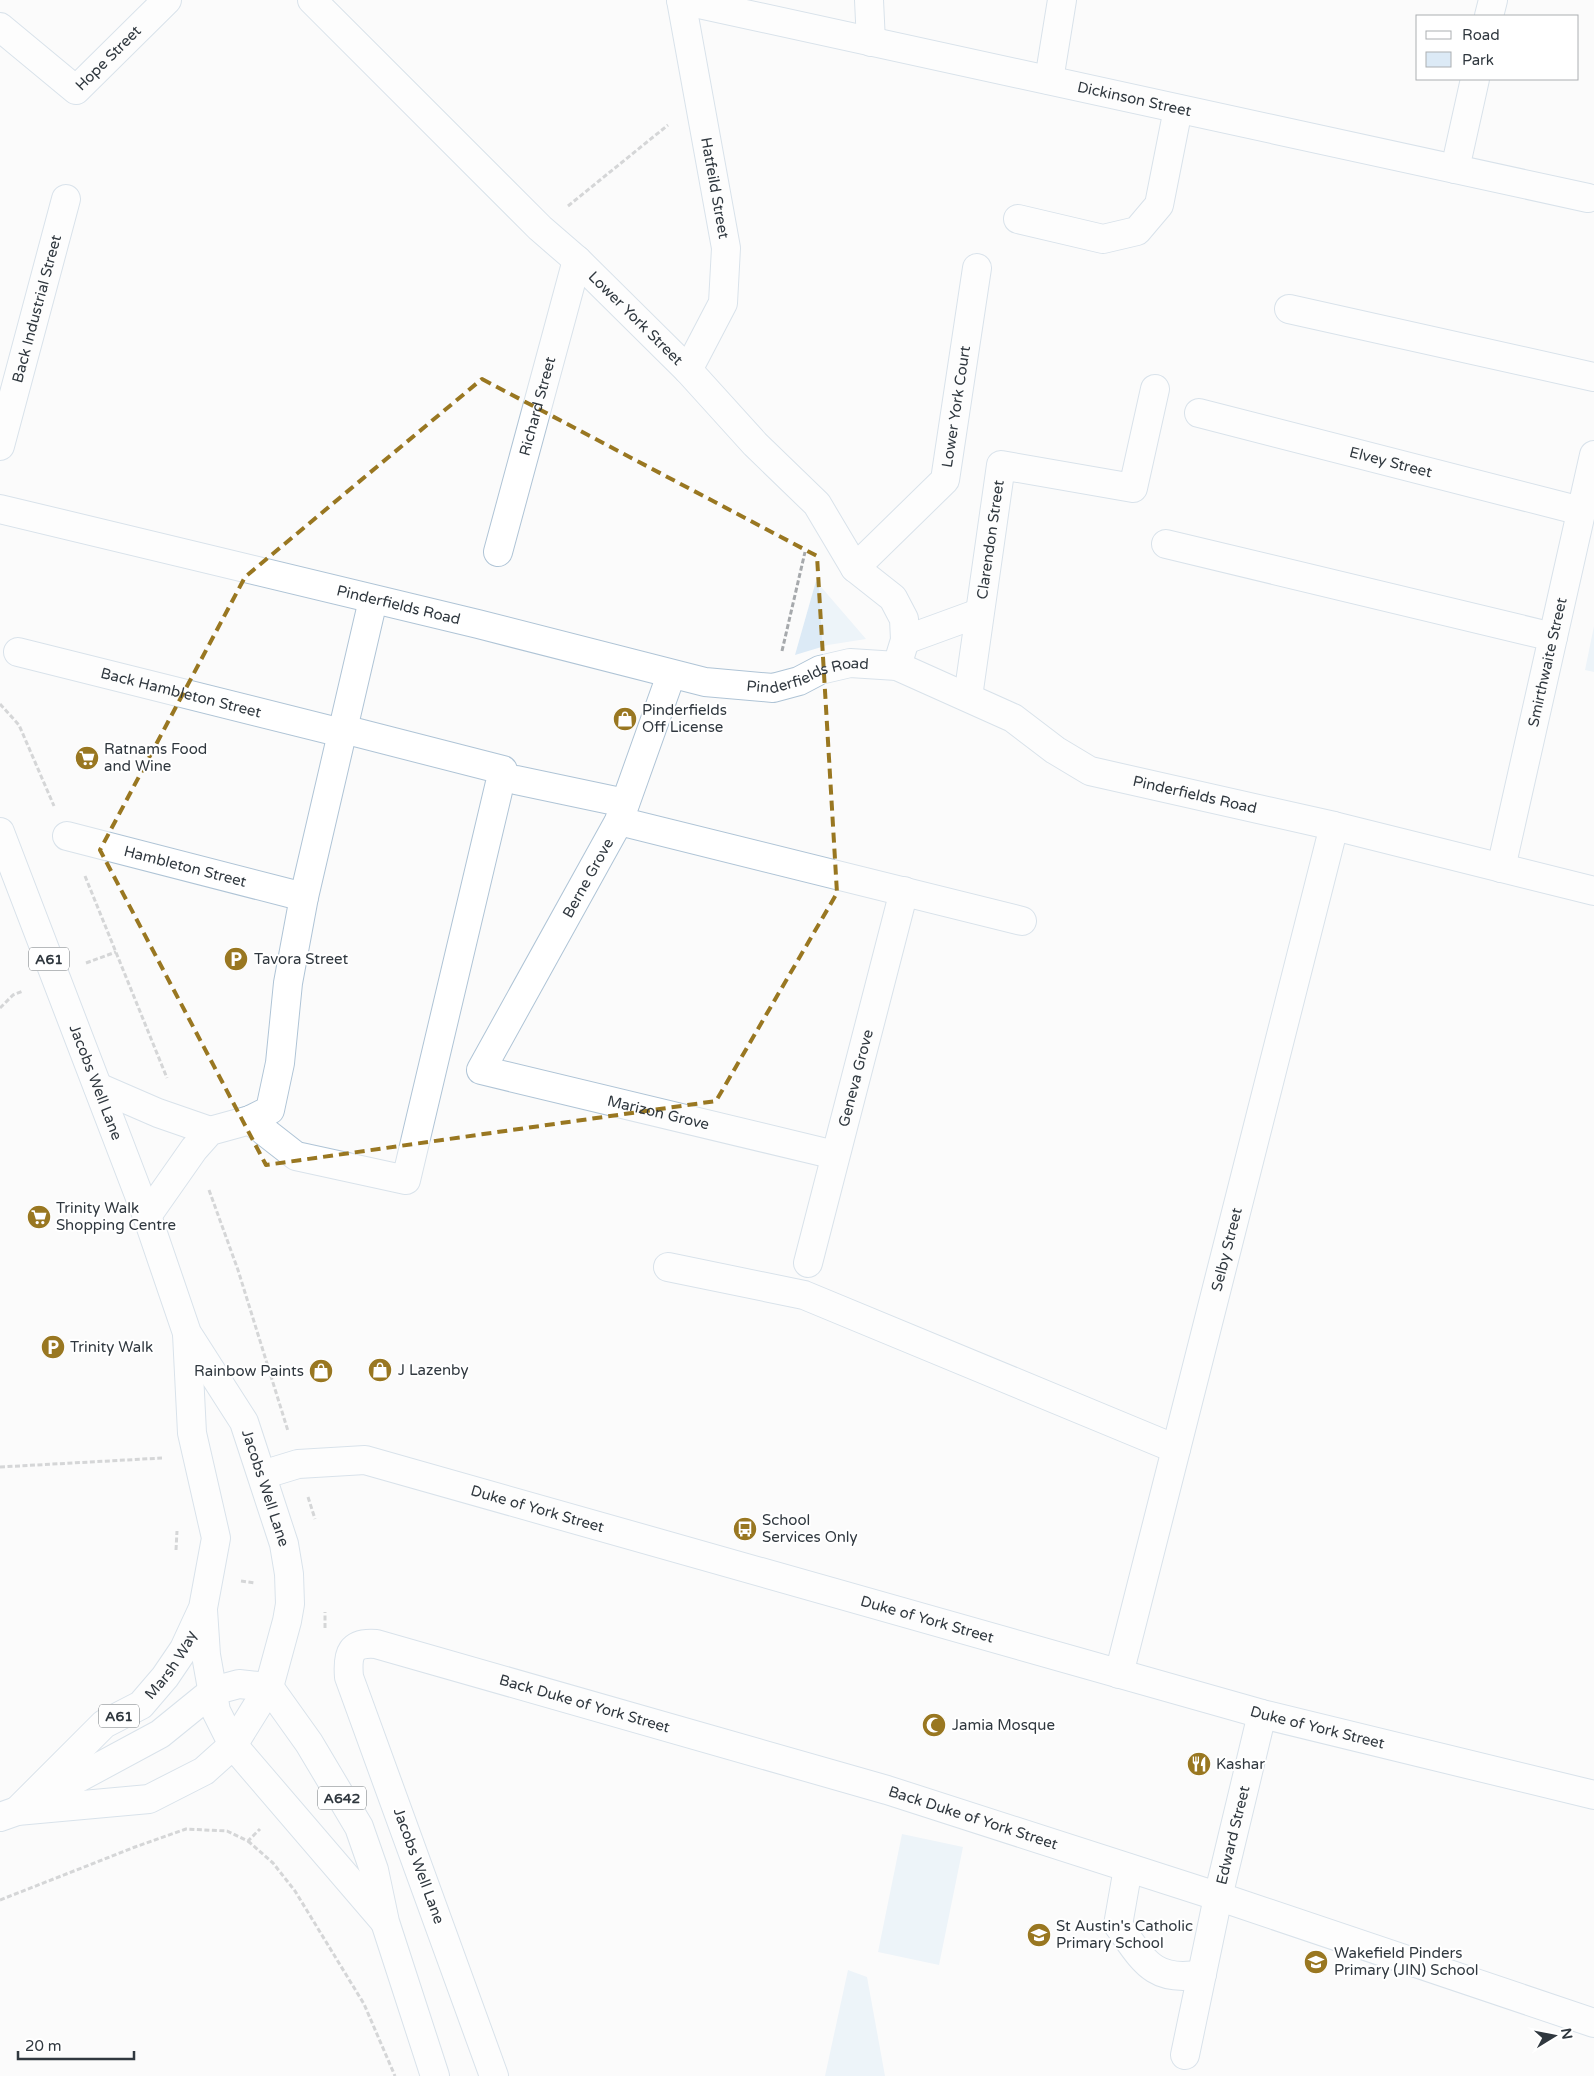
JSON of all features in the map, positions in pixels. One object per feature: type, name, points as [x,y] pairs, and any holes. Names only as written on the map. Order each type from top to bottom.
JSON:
[{"type":"main road","name":"Hope Street","points":[[0,27],[76,90],[167,0]]},
{"type":"main road","name":"Lower York Street","points":[[312,0],[540,228],[577,260],[688,370],[756,444],[817,504],[855,568],[893,598],[904,619],[905,640],[897,666]]},
{"type":"main road","name":"Dickinson Street","points":[[681,0],[1588,198]]},
{"type":"main road","name":"Hatfeild Street","points":[[681,0],[726,248],[723,303],[688,370]]},
{"type":"main road","points":[[869,0],[871,42]]},
{"type":"main road","points":[[1049,80],[1062,0]]},
{"type":"main road","points":[[1489,15],[1493,0]]},
{"type":"main road","points":[[1455,169],[1475,80]]},
{"type":"main road","points":[[1018,219],[1103,239],[1137,231],[1160,206],[1178,109]]},
{"type":"main road","name":"Back Industrial Street","points":[[0,446],[66,199]]},
{"type":"main road","name":"Richard Street","points":[[498,552],[577,260]]},
{"type":"main road","name":"Lower York Court","points":[[855,568],[944,480],[977,268]]},
{"type":"main road","points":[[1289,309],[1594,377]]},
{"type":"main road","name":"Clarendon Street","points":[[968,697],[1001,465],[1133,488],[1155,389]]},
{"type":"main road","name":"Elvey Street","points":[[1199,413],[1582,511]]},
{"type":"main road","name":"Smirthwaite Street","points":[[1501,868],[1594,455]]},
{"type":"main road","name":"Pinderfields Road","points":[[0,508],[704,682],[773,688],[798,681],[820,670],[850,663],[897,666],[1013,718],[1055,750],[1090,771],[1334,826],[1594,891]]},
{"type":"main road","points":[[1166,544],[1553,637]]},
{"type":"main road","points":[[147,1216],[202,1140],[270,1110],[280,1063],[288,984],[304,897],[373,600]]},
{"type":"main road","name":"Clarendon Street","points":[[905,640],[979,613]]},
{"type":"main road","name":"Back Hambleton Street","points":[[18,652],[504,770],[406,1180],[296,1156],[250,1120]]},
{"type":"main road","name":"Berne Grove","points":[[481,1070],[622,812],[671,675]]},
{"type":"main road","points":[[516,780],[622,812],[904,891],[1022,921]]},
{"type":"main road","name":"Selby Street","points":[[1119,1674],[1334,826]]},
{"type":"main road","name":"Jacobs Well Lane","points":[[0,832],[147,1216],[187,1333],[244,1422],[284,1544],[289,1574],[287,1621],[269,1687],[234,1745]]},
{"type":"main road","name":"Hambleton Street","points":[[67,836],[304,897]]},
{"type":"main road","name":"Geneva Grove","points":[[808,1264],[904,891]]},
{"type":"main road","name":"Marizon Grove","points":[[481,1070],[835,1155]]},
{"type":"main road","points":[[98,1088],[158,1113],[185,1121],[202,1140]]},
{"type":"main road","points":[[668,1267],[804,1295],[1176,1449]]},
{"type":"main road","name":"Jacobs Well Lane","points":[[187,1333],[192,1433],[216,1538],[203,1608]]},
{"type":"main road","name":"Duke of York Street","points":[[262,1475],[298,1464],[365,1460],[1262,1714],[1594,1795]]},
{"type":"main road","points":[[203,1608],[206,1655],[216,1711],[234,1745]]},
{"type":"main road","name":"Marsh Way","points":[[9,1814],[104,1724],[141,1705],[165,1677],[184,1649],[203,1608]]},
{"type":"main road","name":"Back Duke of York Street","points":[[350,1656],[355,1647],[362,1643],[376,1644],[887,1790],[1218,1897],[1594,2023]]},
{"type":"main road","name":"Jacobs Well Lane","points":[[350,1656],[349,1677],[494,2076]]},
{"type":"main road","points":[[9,1814],[160,1734],[213,1691],[239,1684],[269,1687]]},
{"type":"main road","name":"A642","points":[[269,1687],[309,1743],[359,1827],[374,1870],[385,1922],[434,2076]]},
{"type":"main road","name":"Edward Street","points":[[1186,2055],[1218,1897],[1262,1714]]},
{"type":"main road","name":"A642","points":[[234,1745],[385,1922]]},
{"type":"main road","name":"A61","points":[[9,1814],[148,1799],[204,1771],[234,1745]]},
{"type":"main road","points":[[1128,1868],[1118,1925],[1137,1951],[1153,1968],[1168,1976],[1182,1978],[1202,1974]]},
{"type":"path","points":[[540,228],[699,100]]},
{"type":"path","points":[[773,688],[817,504]]},
{"type":"path","points":[[0,704],[19,725],[99,906],[185,1121]]},
{"type":"path","points":[[202,1140],[238,1270],[317,1526]]},
{"type":"path","points":[[0,1467],[162,1458],[165,1463]]},
{"type":"path","points":[[176,1552],[178,1526]]},
{"type":"path","points":[[325,1607],[325,1631]]},
{"type":"path","points":[[248,1842],[284,1802]]},
{"type":"path","points":[[0,1900],[135,1846],[186,1829],[227,1831],[248,1842],[273,1863],[295,1891],[364,2004],[395,2076]]},
{"type":"highlighted area","points":[[482,379],[817,556],[837,893],[716,1101],[266,1165],[100,850],[245,577]]},
{"type":"green space","points":[[816,581],[866,639],[828,645],[795,655]]},
{"type":"green space","points":[[1594,626],[1594,672],[1585,670]]},
{"type":"green space","points":[[902,1834],[963,1847],[939,1965],[878,1952]]},
{"type":"green space","points":[[848,1970],[867,1977],[885,2076],[825,2076]]},
{"type":"place","name":"Pinderfields Off License","points":[[625,719]]},
{"type":"place","name":"Ratnams Food and Wine","points":[[87,758]]},
{"type":"place","name":"Tavora Street","points":[[236,959]]},
{"type":"place","name":"Trinity Walk Shopping Centre","points":[[39,1217]]},
{"type":"place","name":"Trinity Walk","points":[[53,1347]]},
{"type":"place","name":"J Lazenby","points":[[380,1370]]},
{"type":"place","name":"Rainbow Paints","points":[[321,1371]]},
{"type":"place","name":"School Services Only","points":[[745,1529]]},
{"type":"place","name":"Jamia Mosque","points":[[934,1725]]},
{"type":"place","name":"Kashar","points":[[1199,1764]]},
{"type":"place","name":"St Austin's Catholic Primary School","points":[[1039,1935]]},
{"type":"place","name":"Wakefield Pinders Primary (JIN) School","points":[[1316,1962]]}]
